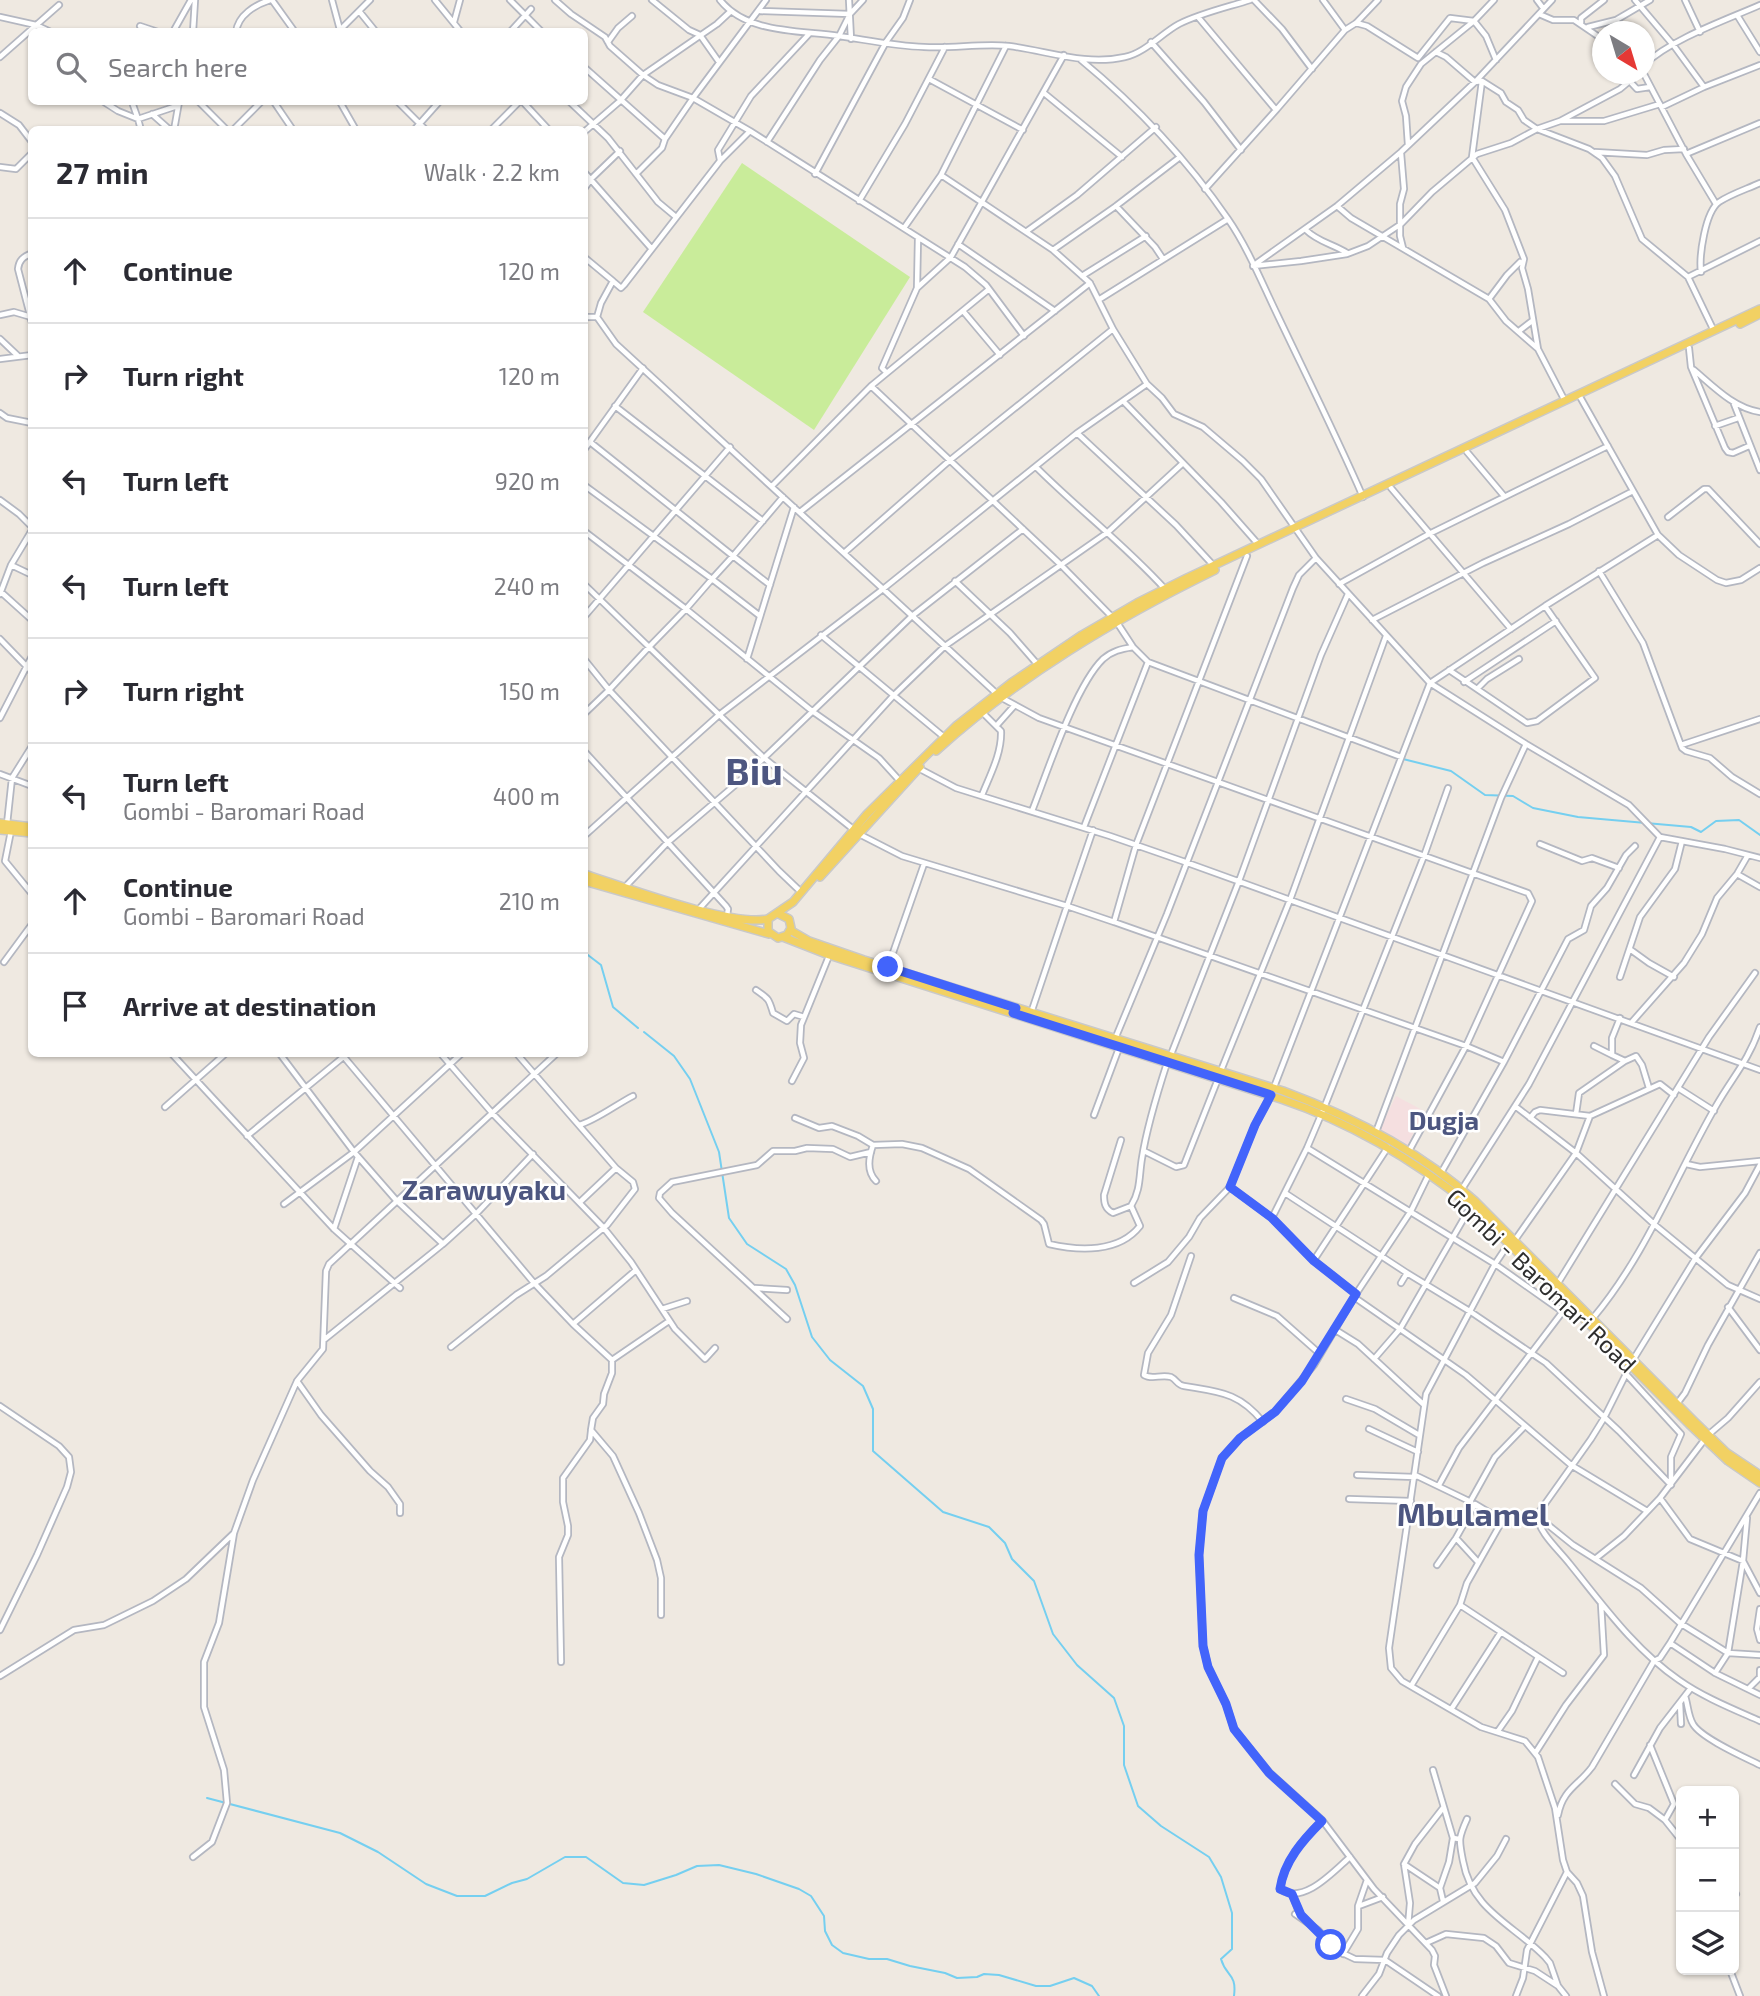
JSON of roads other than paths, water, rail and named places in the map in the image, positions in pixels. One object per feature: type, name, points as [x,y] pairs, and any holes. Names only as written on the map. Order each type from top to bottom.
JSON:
[{"type":"main road","points":[[588,882],[769,934],[775,938],[783,937],[790,930],[793,910],[799,901],[855,831],[944,737],[1038,665],[1165,589],[1258,545],[1391,488],[1760,309]]},
{"type":"main road","points":[[588,875],[727,916],[757,921],[779,914],[802,892],[899,780],[999,696],[1114,619],[1565,401],[1689,348],[1760,314]]},
{"type":"main road","points":[[0,830],[6,826],[28,826]]},
{"type":"main road","points":[[6,826],[28,832]]},
{"type":"main road","points":[[779,914],[790,920]]},
{"type":"main road","points":[[768,919],[766,926],[769,934]]},
{"type":"main road","name":"Gombi - Baromari Road","points":[[790,930],[809,941],[1119,1048],[1168,1060]]},
{"type":"main road","name":"Gombi - Baromari Road","points":[[783,937],[829,955],[1115,1040],[1168,1060],[1272,1092],[1376,1132],[1409,1151],[1462,1189],[1707,1437],[1760,1477]]},
{"type":"main road","name":"Gombi - Baromari Road","points":[[1322,1111],[1388,1147],[1471,1206],[1558,1283],[1571,1302],[1593,1318],[1632,1363]]},
{"type":"street","points":[[176,28],[193,0]]},
{"type":"street","points":[[193,0],[193,28]]},
{"type":"street","points":[[237,28],[245,14],[258,4],[271,0],[292,28]]},
{"type":"street","points":[[332,0],[339,28]]},
{"type":"street","points":[[343,28],[370,0]]},
{"type":"street","points":[[435,0],[458,28]]},
{"type":"street","points":[[454,23],[460,0]]},
{"type":"street","points":[[510,0],[538,28]]},
{"type":"street","points":[[555,0],[605,37],[643,75],[658,85],[693,98],[750,131],[982,279],[1024,336]]},
{"type":"street","points":[[652,0],[689,30],[700,35],[719,62]]},
{"type":"street","points":[[720,0],[731,11],[750,21],[808,34],[923,47],[1006,46],[1065,55],[1080,60],[1129,57],[1180,23],[1252,0],[1291,39],[1311,69]]},
{"type":"street","points":[[636,174],[662,148],[665,139],[693,98],[766,0]]},
{"type":"street","points":[[849,0],[851,39]]},
{"type":"street","points":[[767,142],[820,60],[839,36],[850,14],[863,0]]},
{"type":"street","points":[[816,174],[886,42],[903,18],[910,0]]},
{"type":"street","points":[[1322,0],[1345,30]]},
{"type":"street","points":[[1205,189],[1345,30],[1356,23],[1378,0]]},
{"type":"street","points":[[1420,61],[1436,52],[1474,21],[1494,0]]},
{"type":"street","points":[[1537,0],[1543,8]]},
{"type":"street","points":[[1253,266],[1306,230],[1401,152],[1475,82],[1552,0]]},
{"type":"street","points":[[1581,24],[1581,18],[1604,0]]},
{"type":"street","points":[[1635,0],[1704,87]]},
{"type":"street","points":[[1588,27],[1616,20],[1650,0]]},
{"type":"street","points":[[1685,0],[1700,32]]},
{"type":"street","points":[[33,28],[59,5]]},
{"type":"street","points":[[1655,58],[1700,32],[1760,5]]},
{"type":"street","points":[[514,28],[531,9]]},
{"type":"street","points":[[359,11],[373,28]]},
{"type":"street","points":[[588,128],[620,101],[643,75],[731,11]]},
{"type":"street","points":[[760,11],[850,14]]},
{"type":"street","points":[[1539,15],[1553,20],[1574,20],[1592,30]]},
{"type":"street","points":[[1737,15],[1760,52]]},
{"type":"street","points":[[608,42],[618,28],[632,16]]},
{"type":"street","points":[[1198,17],[1276,110]]},
{"type":"street","points":[[2,18],[42,28]]},
{"type":"street","points":[[1408,145],[1403,94],[1420,61],[1450,18],[1474,21],[1486,36],[1496,60]]},
{"type":"street","points":[[1356,23],[1367,26],[1420,61]]},
{"type":"street","points":[[140,26],[146,28]]},
{"type":"street","points":[[0,57],[28,32]]},
{"type":"street","points":[[720,161],[718,150],[751,96],[808,34]]},
{"type":"street","points":[[1151,42],[1204,102],[1241,150]]},
{"type":"street","points":[[859,201],[905,124],[946,46]]},
{"type":"street","points":[[904,228],[941,175],[1006,46]]},
{"type":"street","points":[[1436,52],[1446,57],[1475,82],[1482,81],[1500,93],[1506,102],[1518,110],[1524,120],[1538,129],[1556,134],[1602,158],[1615,176],[1642,239],[1688,277],[1714,331]]},
{"type":"street","points":[[917,288],[951,257],[1065,55]]},
{"type":"street","points":[[1080,60],[1122,94],[1156,127],[1228,219],[1336,436],[1363,497]]},
{"type":"street","points":[[1560,121],[1604,121],[1661,105],[1760,65]]},
{"type":"street","points":[[588,71],[665,139]]},
{"type":"street","points":[[929,79],[1023,130]]},
{"type":"street","points":[[1482,81],[1472,158],[1505,210],[1524,259],[1522,268],[1538,349],[1565,401]]},
{"type":"street","points":[[1253,266],[1347,254],[1384,237],[1472,158],[1560,121],[1626,84]]},
{"type":"street","points":[[1632,84],[1637,89],[1650,87]]},
{"type":"street","points":[[1649,84],[1716,204]]},
{"type":"street","points":[[1044,93],[1122,157]]},
{"type":"street","points":[[109,105],[138,119],[175,105]]},
{"type":"street","points":[[133,105],[140,126]]},
{"type":"street","points":[[173,126],[178,105]]},
{"type":"street","points":[[202,105],[223,126]]},
{"type":"street","points":[[237,126],[258,105]]},
{"type":"street","points":[[276,105],[290,126]]},
{"type":"street","points":[[342,105],[354,126]]},
{"type":"street","points":[[401,105],[421,126]]},
{"type":"street","points":[[419,124],[436,105]]},
{"type":"street","points":[[495,126],[518,105]]},
{"type":"street","points":[[524,105],[545,126]]},
{"type":"street","points":[[573,105],[620,151],[658,202],[676,217]]},
{"type":"street","points":[[0,113],[19,125],[28,137]]},
{"type":"street","points":[[152,114],[167,126]]},
{"type":"street","points":[[1594,152],[1647,155],[1664,150],[1685,152],[1760,123]]},
{"type":"street","points":[[1027,231],[1077,195],[1156,127]]},
{"type":"street","points":[[588,260],[621,288],[720,161],[750,131]]},
{"type":"street","points":[[588,183],[620,151]]},
{"type":"street","points":[[1401,152],[1404,189],[1401,204],[1403,248]]},
{"type":"street","points":[[0,167],[16,169],[28,157]]},
{"type":"street","points":[[1053,250],[1180,157]]},
{"type":"street","points":[[588,175],[651,248]]},
{"type":"street","points":[[941,175],[1027,231],[1090,283],[1113,329],[1147,384],[1174,414],[1203,428],[1261,479],[1316,558],[1430,683],[1629,805],[1660,837],[1760,858]]},
{"type":"street","points":[[1701,272],[1700,261],[1708,218],[1716,204],[1760,183]]},
{"type":"street","points":[[1116,206],[1146,236],[1163,258]]},
{"type":"street","points":[[1337,206],[1351,218],[1489,299],[1506,321],[1538,349]]},
{"type":"street","points":[[1100,299],[1228,219]]},
{"type":"street","points":[[1306,230],[1320,242],[1335,246],[1347,254]]},
{"type":"street","points":[[1082,276],[1146,236]]},
{"type":"street","points":[[887,373],[882,368],[917,288],[918,238]]},
{"type":"street","points":[[1688,277],[1760,241]]},
{"type":"street","points":[[958,244],[1055,311]]},
{"type":"street","points":[[28,255],[18,269],[28,306]]},
{"type":"street","points":[[1489,299],[1507,275],[1524,259]]},
{"type":"street","points":[[597,317],[613,281]]},
{"type":"street","points":[[800,512],[1090,283]]},
{"type":"street","points":[[772,486],[871,386],[988,290]]},
{"type":"street","points":[[963,311],[1000,355]]},
{"type":"street","points":[[0,315],[14,312],[28,316]]},
{"type":"street","points":[[588,317],[597,317]]},
{"type":"street","points":[[597,317],[616,344],[999,696],[1014,706],[1114,746],[1531,896],[1532,901],[1466,1046],[1409,1151]]},
{"type":"street","points":[[1518,331],[1532,321]]},
{"type":"street","points":[[844,553],[949,461],[1113,329]]},
{"type":"street","points":[[0,339],[18,356]]},
{"type":"street","points":[[1689,348],[1691,368],[1728,452],[1733,453],[1749,446]]},
{"type":"street","points":[[0,359],[28,355]]},
{"type":"street","points":[[588,445],[643,368]]},
{"type":"street","points":[[1691,368],[1734,403],[1744,409],[1760,412]]},
{"type":"street","points":[[588,831],[719,715],[883,589],[1077,433],[1147,384]]},
{"type":"street","points":[[871,386],[1060,564],[1114,619],[1133,647],[1148,662],[1401,757]]},
{"type":"street","points":[[1580,396],[1658,535],[1679,555],[1726,583],[1741,579],[1760,568]]},
{"type":"street","points":[[1124,402],[1258,545]]},
{"type":"street","points":[[1734,403],[1760,470]]},
{"type":"street","points":[[615,406],[763,521]]},
{"type":"street","points":[[0,413],[7,418],[28,422]]},
{"type":"street","points":[[1715,426],[1738,418]]},
{"type":"street","points":[[1077,433],[1176,525],[1214,565]]},
{"type":"street","points":[[590,442],[770,585]]},
{"type":"street","points":[[1339,584],[1504,496],[1608,446]]},
{"type":"street","points":[[588,613],[730,447]]},
{"type":"street","points":[[1467,452],[1504,496]]},
{"type":"street","points":[[699,909],[894,695],[945,646],[1108,532],[1183,463]]},
{"type":"street","points":[[1035,467],[1140,562],[1165,589]]},
{"type":"street","points":[[588,488],[760,616]]},
{"type":"street","points":[[1391,488],[1511,629]]},
{"type":"street","points":[[1668,517],[1707,489],[1760,544]]},
{"type":"street","points":[[1372,620],[1633,491]]},
{"type":"street","points":[[588,710],[686,609],[783,497]]},
{"type":"street","points":[[0,500],[28,524]]},
{"type":"street","points":[[747,659],[794,507]]},
{"type":"street","points":[[625,887],[667,844],[764,758],[912,616],[1023,529]]},
{"type":"street","points":[[588,534],[812,711],[879,758],[899,780]]},
{"type":"street","points":[[28,535],[11,565],[0,593],[28,617]]},
{"type":"street","points":[[1134,1283],[1168,1262],[1189,1237],[1200,1218],[1230,1187],[1255,1125],[1272,1092],[1430,683],[1658,535]]},
{"type":"street","points":[[1114,922],[1136,845],[1247,556]]},
{"type":"street","points":[[1115,1040],[1293,587],[1299,575],[1316,558]]},
{"type":"street","points":[[11,565],[28,573]]},
{"type":"street","points":[[1599,571],[1643,643],[1681,745],[1686,751],[1710,758],[1731,777],[1760,794]]},
{"type":"street","points":[[955,581],[1038,665]]},
{"type":"street","points":[[588,588],[764,758],[855,831],[880,847],[925,864],[1114,922],[1466,1046],[1504,1062]]},
{"type":"street","points":[[1121,1140],[1104,1195],[1105,1207],[1113,1213],[1131,1206],[1138,1193],[1151,1116],[1168,1060],[1239,881],[1321,655],[1348,594]]},
{"type":"street","points":[[1449,670],[1532,724],[1594,681],[1594,675],[1545,606]]},
{"type":"street","points":[[1464,682],[1556,621]]},
{"type":"street","points":[[821,635],[944,737]]},
{"type":"street","points":[[1144,1151],[1176,1167],[1184,1166],[1262,974],[1386,636]]},
{"type":"street","points":[[0,639],[26,667]]},
{"type":"street","points":[[1032,811],[1065,727],[1089,677],[1102,660],[1118,649],[1133,647]]},
{"type":"street","points":[[1477,690],[1486,680],[1519,659]]},
{"type":"street","points":[[1083,827],[1148,662]]},
{"type":"street","points":[[0,718],[28,663]]},
{"type":"street","points":[[588,664],[609,690],[756,847],[802,892]]},
{"type":"street","points":[[997,726],[1014,706]]},
{"type":"street","points":[[982,712],[997,726],[1002,737],[982,795]]},
{"type":"street","points":[[1681,745],[1760,719]]},
{"type":"street","points":[[1376,1132],[1501,798],[1526,744]]},
{"type":"street","points":[[28,752],[12,778],[5,861],[28,889]]},
{"type":"street","points":[[588,755],[728,909],[727,916]]},
{"type":"street","points":[[916,767],[956,788],[1093,830],[1185,862],[1760,1070]]},
{"type":"street","points":[[0,774],[28,784]]},
{"type":"street","points":[[1272,1218],[1307,1147],[1364,1010],[1448,788]]},
{"type":"street","points":[[1031,1013],[1093,830]]},
{"type":"street","points":[[1462,1189],[1515,1106],[1574,1001],[1660,837]]},
{"type":"street","points":[[1620,977],[1643,913],[1675,869],[1682,841]]},
{"type":"street","points":[[1540,844],[1582,861],[1592,858],[1619,868]]},
{"type":"street","points":[[1441,1173],[1504,1062],[1568,939],[1584,930],[1591,906],[1607,888],[1626,855],[1635,846]]},
{"type":"street","points":[[1632,1022],[1674,977],[1702,934],[1717,898],[1737,874],[1748,855]]},
{"type":"street","points":[[888,967],[925,864]]},
{"type":"street","points":[[1737,874],[1760,887]]},
{"type":"street","points":[[4,962],[28,929]]},
{"type":"street","points":[[1631,950],[1674,977]]},
{"type":"street","points":[[792,1081],[804,1058],[800,1034],[804,1017],[829,955]]},
{"type":"street","points":[[1558,1283],[1728,1008],[1755,973]]},
{"type":"street","points":[[756,990],[769,999],[773,1013],[784,1020],[787,1021],[794,1014],[804,1017]]},
{"type":"street","points":[[1612,1055],[1612,1038],[1620,1018]]},
{"type":"street","points":[[1593,1318],[1610,1298],[1655,1226],[1714,1111],[1745,1064],[1760,1027]]},
{"type":"street","points":[[1594,1046],[1625,1061]]},
{"type":"street","points":[[1094,1115],[1119,1048]]},
{"type":"street","points":[[1576,1114],[1579,1093],[1636,1056],[1642,1065],[1649,1088]]},
{"type":"street","points":[[175,1057],[334,1229],[400,1288]]},
{"type":"street","points":[[165,1107],[222,1057]]},
{"type":"street","points":[[283,1057],[358,1157],[396,1200],[443,1244]]},
{"type":"street","points":[[247,1136],[343,1057]]},
{"type":"street","points":[[347,1057],[534,1283],[612,1360],[612,1373],[603,1404],[593,1418],[590,1440],[563,1478],[568,1535],[559,1557],[561,1662]]},
{"type":"street","points":[[444,1057],[493,1114],[603,1227],[636,1270],[675,1329],[705,1359],[715,1348]]},
{"type":"street","points":[[284,1205],[354,1152],[457,1057]]},
{"type":"street","points":[[451,1348],[555,1269],[611,1220],[635,1189],[633,1182],[617,1168],[520,1057]]},
{"type":"street","points":[[193,1857],[212,1842],[227,1803],[224,1770],[204,1707],[204,1662],[219,1623],[234,1533],[253,1480],[297,1381],[323,1349],[326,1271],[329,1264],[552,1057]]},
{"type":"street","points":[[1530,1118],[1538,1110],[1590,1116],[1660,1084],[1674,1094]]},
{"type":"street","points":[[1678,1088],[1714,1111]]},
{"type":"street","points":[[579,1125],[591,1121],[633,1096]]},
{"type":"street","points":[[1515,1106],[1576,1153],[1655,1226],[1728,1286],[1760,1299]]},
{"type":"street","points":[[1590,1116],[1576,1153],[1495,1264],[1430,1384],[1423,1404],[1389,1648],[1391,1668],[1402,1681],[1481,1727],[1525,1741],[1536,1752],[1558,1819],[1560,1851],[1567,1872],[1581,1889],[1592,1952],[1604,1996]]},
{"type":"street","points":[[795,1118],[819,1128],[832,1126],[873,1145],[901,1144],[922,1147],[969,1170],[1041,1220],[1049,1244],[1099,1249],[1108,1246],[1133,1233],[1140,1226],[1137,1214],[1131,1206]]},
{"type":"street","points":[[873,1145],[869,1168],[876,1181]]},
{"type":"street","points":[[1307,1147],[1495,1264],[1563,1312]]},
{"type":"street","points":[[1314,1261],[1388,1147]]},
{"type":"street","points":[[787,1319],[672,1213],[659,1198],[660,1193],[672,1182],[757,1165],[773,1152],[807,1148],[833,1149],[850,1157],[870,1152]]},
{"type":"street","points":[[324,1339],[443,1244],[476,1214],[533,1154]]},
{"type":"street","points":[[334,1229],[358,1157]]},
{"type":"street","points":[[1686,1164],[1700,1167],[1724,1166],[1740,1161],[1760,1163],[1745,1193],[1695,1259],[1632,1363],[1604,1418],[1537,1515],[1537,1520],[1601,1603],[1654,1661],[1691,1688],[1760,1721]]},
{"type":"street","points":[[580,1202],[617,1168]]},
{"type":"street","points":[[1429,1174],[1411,1211],[1355,1295],[1320,1354],[1290,1396],[1263,1422],[1240,1438],[1222,1458],[1203,1511],[1199,1555],[1203,1646],[1208,1667],[1240,1738],[1269,1773],[1322,1821],[1382,1897],[1426,1943],[1435,1956],[1434,1965],[1446,1996]]},
{"type":"street","points":[[1230,1187],[1272,1218],[1314,1261],[1355,1295],[1496,1399],[1524,1427],[1571,1465],[1647,1511]]},
{"type":"street","points":[[1285,1193],[1381,1257],[1532,1351],[1581,1394],[1671,1485]]},
{"type":"street","points":[[1374,1359],[1400,1329],[1471,1206]]},
{"type":"street","points":[[1675,1406],[1689,1386],[1728,1307],[1760,1253]]},
{"type":"street","points":[[1191,1256],[1171,1315],[1148,1353],[1144,1375],[1168,1377],[1181,1386],[1224,1392],[1247,1406],[1263,1422]]},
{"type":"street","points":[[573,1324],[636,1270]]},
{"type":"street","points":[[1401,1283],[1407,1273]]},
{"type":"street","points":[[754,1288],[787,1290]]},
{"type":"street","points":[[1234,1298],[1277,1316],[1320,1354]]},
{"type":"street","points":[[662,1308],[687,1301]]},
{"type":"street","points":[[1438,1485],[1459,1448],[1571,1302]]},
{"type":"street","points":[[1728,1307],[1760,1350]]},
{"type":"street","points":[[612,1360],[670,1321]]},
{"type":"street","points":[[1334,1329],[1351,1339],[1423,1404]]},
{"type":"street","points":[[1626,1374],[1681,1434],[1671,1457],[1671,1485]]},
{"type":"street","points":[[297,1381],[321,1415],[388,1488],[400,1504],[400,1513]]},
{"type":"street","points":[[1595,1559],[1624,1536],[1660,1498],[1707,1437],[1760,1382]]},
{"type":"street","points":[[1346,1399],[1376,1409],[1419,1435]]},
{"type":"street","points":[[0,1406],[58,1446],[69,1457],[71,1472],[37,1555],[0,1630]]},
{"type":"street","points":[[1437,1565],[1456,1538],[1495,1457],[1524,1427]]},
{"type":"street","points":[[1369,1429],[1418,1452]]},
{"type":"street","points":[[591,1430],[613,1456],[653,1549],[661,1578],[661,1615]]},
{"type":"street","points":[[1357,1475],[1415,1476],[1438,1485],[1500,1519],[1501,1523],[1467,1583],[1460,1605],[1411,1686]]},
{"type":"street","points":[[1558,1819],[1564,1797],[1570,1787],[1592,1767],[1654,1661],[1660,1658],[1670,1643],[1760,1493]]},
{"type":"street","points":[[1660,1498],[1685,1535],[1743,1561],[1760,1593]]},
{"type":"street","points":[[1349,1499],[1411,1501]]},
{"type":"street","points":[[1537,1515],[1595,1559],[1641,1588],[1680,1623],[1728,1653],[1760,1655]]},
{"type":"street","points":[[1715,1673],[1728,1653],[1743,1561],[1747,1515]]},
{"type":"street","points":[[0,1676],[74,1630],[104,1625],[153,1601],[186,1579],[234,1533]]},
{"type":"street","points":[[1456,1538],[1478,1562]]},
{"type":"street","points":[[1536,1752],[1566,1704],[1604,1655],[1601,1603]]},
{"type":"street","points":[[1460,1605],[1563,1673]]},
{"type":"street","points":[[1760,1609],[1757,1629],[1760,1640]]},
{"type":"street","points":[[1452,1708],[1502,1632]]},
{"type":"street","points":[[1670,1643],[1715,1673],[1760,1695]]},
{"type":"street","points":[[1498,1731],[1512,1711],[1538,1657]]},
{"type":"street","points":[[1748,1689],[1760,1677],[1760,1670]]},
{"type":"street","points":[[1634,1775],[1650,1745],[1691,1688]]},
{"type":"street","points":[[1685,1696],[1696,1727],[1729,1750],[1760,1765]]},
{"type":"street","points":[[1680,1702],[1681,1724]]},
{"type":"street","points":[[1650,1745],[1674,1804],[1665,1820]]},
{"type":"street","points":[[1433,1770],[1443,1808],[1471,1887],[1497,1918],[1550,1963],[1558,1986],[1566,1996]]},
{"type":"street","points":[[1615,1784],[1635,1804],[1649,1808],[1676,1832]]},
{"type":"street","points":[[1408,1926],[1410,1903],[1404,1864],[1415,1843],[1443,1808]]},
{"type":"street","points":[[1443,1901],[1440,1888],[1456,1839],[1467,1819]]},
{"type":"street","points":[[1322,1821],[1298,1846],[1284,1873],[1280,1889],[1292,1894],[1306,1891],[1350,1857]]},
{"type":"street","points":[[1362,1996],[1379,1973],[1393,1943],[1408,1926],[1443,1901],[1471,1887],[1497,1856],[1506,1839]]},
{"type":"street","points":[[1404,1864],[1440,1888]]},
{"type":"street","points":[[1516,1996],[1530,1944],[1567,1872]]},
{"type":"street","points":[[1343,1954],[1358,1929],[1358,1906],[1367,1879]]},
{"type":"street","points":[[1292,1894],[1299,1912],[1310,1924]]},
{"type":"street","points":[[1358,1906],[1382,1897]]},
{"type":"street","points":[[1295,1914],[1320,1931],[1334,1948],[1343,1954],[1355,1959],[1385,1960],[1438,1996]]},
{"type":"street","points":[[1426,1943],[1446,1934],[1484,1938],[1496,1946],[1509,1963],[1524,1967],[1558,1986]]},
{"type":"street","points":[[1732,1975],[1740,1996]]},
{"type":"waterway","points":[[1403,759],[1451,771],[1485,795],[1513,796],[1533,808],[1578,817],[1691,827],[1701,832],[1716,821],[1739,820],[1760,835]]},
{"type":"waterway","points":[[588,955],[601,965],[613,1007],[638,1028]]},
{"type":"waterway","points":[[644,1032],[674,1056],[690,1079],[719,1152],[729,1218],[747,1244],[786,1269],[795,1285],[812,1337],[830,1360],[863,1386],[873,1409],[873,1451],[943,1512],[989,1527],[1005,1543],[1012,1559],[1034,1581],[1053,1634],[1077,1665],[1114,1698],[1124,1726],[1124,1765],[1138,1806],[1161,1826],[1209,1857],[1221,1877],[1232,1913],[1232,1949],[1221,1959],[1233,1979],[1234,1996]]},
{"type":"waterway","points":[[207,1798],[340,1833],[378,1852],[426,1884],[457,1896],[485,1896],[527,1879],[565,1857],[586,1857],[623,1883],[644,1885],[697,1866],[719,1865],[756,1874],[811,1896],[824,1916],[825,1931],[832,1945],[843,1953],[869,1959],[887,1959],[957,1978],[999,1975],[1036,1986],[1050,1986],[1074,1978],[1092,1986],[1099,1996]]},
{"type":"district","name":"Biu","points":[[754,770]]},
{"type":"district","name":"Dugja","points":[[1444,1119]]},
{"type":"district","name":"Zarawuyaku","points":[[484,1189]]},
{"type":"district","name":"Mbulamel","points":[[1473,1513]]}]
